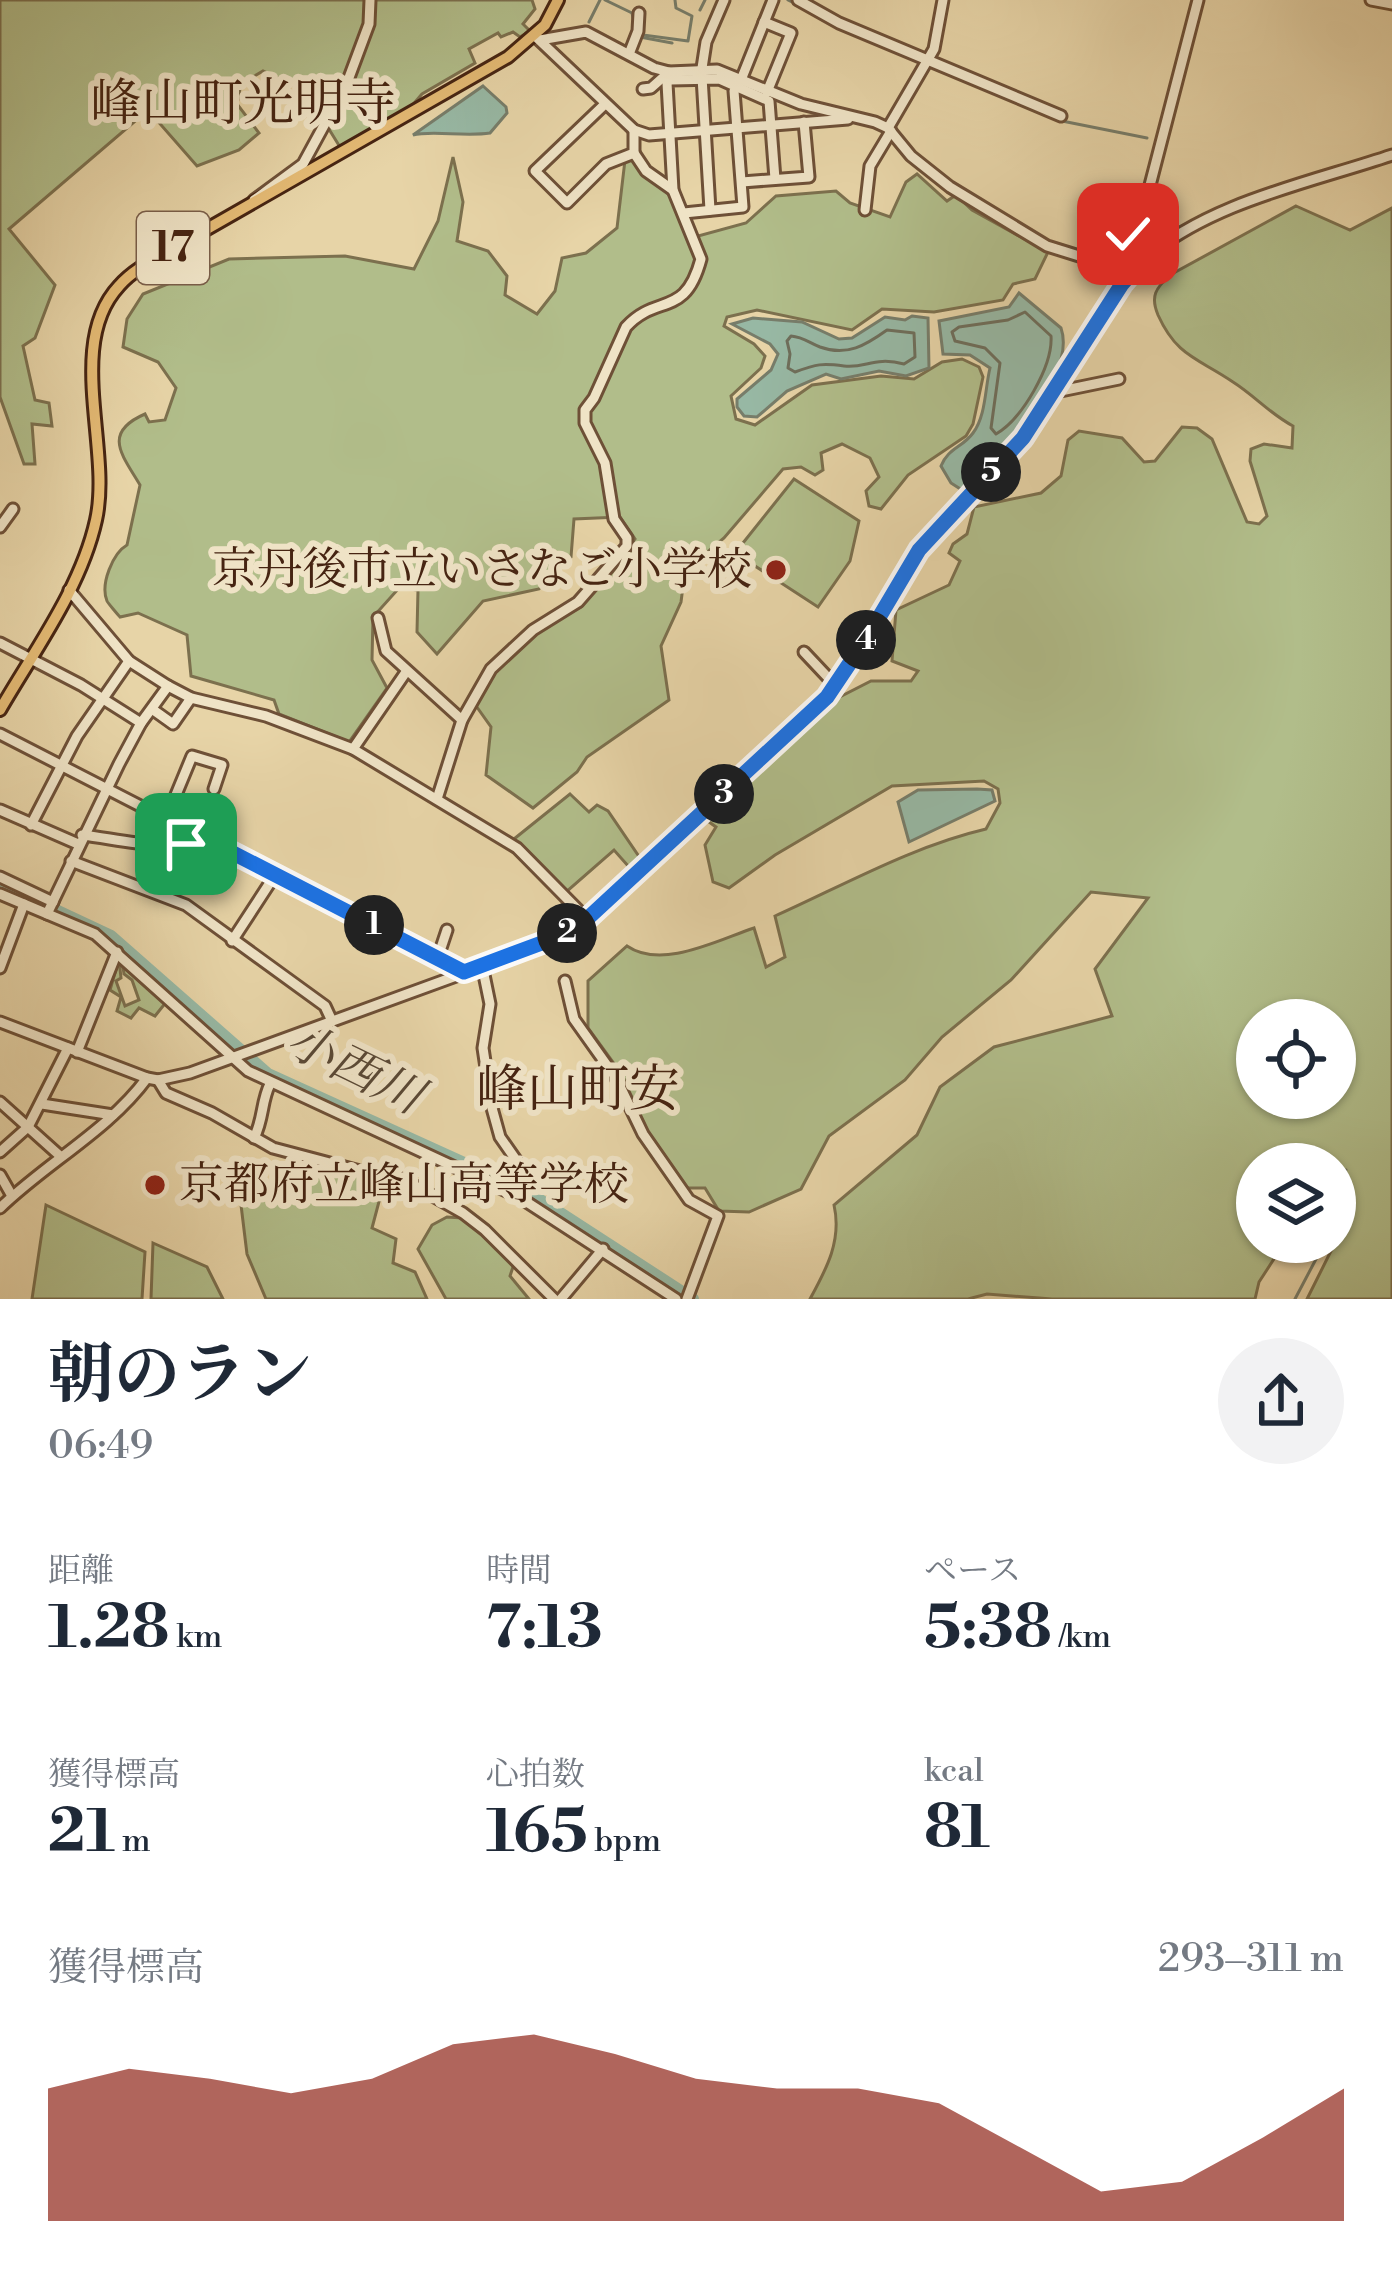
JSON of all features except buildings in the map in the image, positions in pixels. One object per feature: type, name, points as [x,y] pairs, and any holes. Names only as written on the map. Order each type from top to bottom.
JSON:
[{"type":"main road","name":"17","points":[[0,710],[85,557],[100,499],[92,362],[105,308],[115,290],[137,270],[538,38],[558,0]]},
{"type":"street","points":[[252,202],[303,164],[347,83],[369,24],[370,0]]},
{"type":"street","points":[[710,210],[702,72],[706,42],[724,0]]},
{"type":"street","points":[[684,213],[743,207],[734,92],[773,0]]},
{"type":"street","points":[[798,0],[839,23],[1061,116]]},
{"type":"street","points":[[865,210],[870,166],[928,59],[943,0]]},
{"type":"street","points":[[1142,261],[1129,246],[1128,234],[1148,193],[1198,0]]},
{"type":"street","points":[[1371,0],[1392,4]]},
{"type":"street","points":[[628,54],[639,14]]},
{"type":"street","points":[[764,22],[791,34],[767,92]]},
{"type":"street","points":[[538,38],[586,32],[668,71],[702,72],[860,118],[890,129],[911,156],[950,187],[1047,246],[1092,260],[1105,259],[1129,246]]},
{"type":"street","points":[[538,38],[634,130],[649,135],[860,118]]},
{"type":"street","points":[[643,88],[650,88],[668,71]]},
{"type":"street","points":[[437,799],[462,720],[490,669],[533,630],[578,602],[627,546],[614,519],[601,450],[585,423],[585,410],[626,327],[635,318],[673,304],[688,292],[698,274],[701,259],[673,190],[668,83],[702,72]]},
{"type":"street","points":[[739,83],[769,101],[775,179]]},
{"type":"street","points":[[605,104],[536,171],[567,203],[606,164],[634,153]]},
{"type":"street","points":[[742,182],[809,177],[804,122]]},
{"type":"street","points":[[634,130],[634,153],[646,171],[673,190]]},
{"type":"street","points":[[0,1208],[152,1079],[231,1056],[464,972],[566,934],[587,919],[773,751],[836,686],[919,550],[1008,455],[1142,261],[1163,242],[1201,221],[1392,155]]},
{"type":"street","points":[[1052,393],[1119,379]]},
{"type":"street","points":[[0,527],[13,508]]},
{"type":"street","points":[[69,590],[129,661],[168,686],[190,698],[266,716],[352,749],[518,848],[587,919]]},
{"type":"street","points":[[378,619],[386,651],[462,720]]},
{"type":"street","points":[[0,643],[141,723]]},
{"type":"street","points":[[804,652],[836,686]]},
{"type":"street","points":[[32,825],[62,765],[129,661]]},
{"type":"street","points":[[352,749],[406,672]]},
{"type":"street","points":[[50,908],[106,788],[141,723],[168,686]]},
{"type":"street","points":[[152,709],[173,724],[190,698]]},
{"type":"street","points":[[0,734],[464,972]]},
{"type":"street","points":[[166,819],[192,756],[222,765],[214,788]]},
{"type":"street","points":[[0,810],[80,839],[186,844],[202,837]]},
{"type":"street","points":[[71,861],[186,905],[325,1006],[331,1019]]},
{"type":"street","points":[[232,940],[275,875]]},
{"type":"street","points":[[1,883],[24,904],[50,908]]},
{"type":"street","points":[[1,883],[95,934],[231,1056],[270,1084],[519,1197],[676,1299]]},
{"type":"street","points":[[0,968],[24,904]]},
{"type":"street","points":[[438,957],[447,930]]},
{"type":"street","points":[[0,1152],[28,1127],[42,1104],[73,1050],[117,952]]},
{"type":"street","points":[[482,965],[490,1004],[484,1027],[486,1072],[500,1137],[528,1177],[519,1197]]},
{"type":"street","points":[[565,981],[574,1019],[616,1078],[644,1134],[689,1200],[718,1216],[686,1299]]},
{"type":"street","points":[[0,1022],[152,1079],[166,1093],[273,1148],[390,1174],[410,1183],[485,1230],[557,1299],[602,1249]]},
{"type":"street","points":[[254,1138],[264,1117],[270,1084]]},
{"type":"street","points":[[0,1102],[59,1155]]},
{"type":"street","points":[[42,1104],[113,1115]]},
{"type":"street","points":[[0,1174],[11,1196]]},
{"type":"green space","points":[[0,0],[367,0],[366,23],[332,104],[263,71],[241,84],[237,104],[259,133],[239,150],[197,166],[148,110],[9,229],[55,285],[35,338],[23,346],[35,400],[49,403],[52,426],[32,424],[35,464],[24,464],[0,397]]},
{"type":"green space","points":[[374,0],[532,0],[535,9],[523,24],[530,31],[520,37],[513,32],[501,37],[498,33],[469,49],[475,63],[422,94],[410,108],[340,147],[327,126],[373,29]]},
{"type":"green space","points":[[453,157],[463,202],[457,241],[488,251],[507,276],[505,295],[537,314],[555,291],[562,258],[586,253],[617,228],[625,160],[634,159],[670,193],[691,238],[746,223],[776,196],[836,191],[850,203],[890,217],[906,182],[917,174],[947,201],[956,195],[972,210],[1048,252],[1035,279],[1013,284],[1003,300],[934,312],[882,309],[852,330],[757,310],[727,317],[724,326],[765,356],[761,368],[731,396],[736,419],[755,425],[812,385],[881,376],[914,379],[942,362],[962,359],[979,367],[983,377],[973,424],[966,436],[908,475],[881,509],[869,506],[866,491],[879,477],[870,458],[842,444],[821,453],[823,470],[815,475],[801,467],[783,469],[724,538],[685,571],[681,602],[661,646],[669,700],[587,757],[577,772],[533,808],[486,775],[491,727],[474,703],[492,671],[534,632],[581,607],[635,539],[620,517],[574,519],[571,557],[539,589],[483,601],[437,654],[417,632],[418,590],[399,588],[373,617],[372,660],[387,688],[349,742],[279,714],[274,700],[191,676],[187,635],[138,613],[120,617],[105,594],[109,570],[127,545],[140,485],[123,455],[120,437],[131,421],[145,414],[149,422],[165,420],[176,388],[158,362],[123,347],[127,319],[143,294],[229,259],[345,256],[414,269],[438,221]]},
{"type":"green space","points":[[1296,206],[1350,230],[1392,208],[1392,1299],[1307,1299],[1325,1263],[1356,1263],[1356,1143],[1236,1143],[1236,1263],[1271,1263],[1255,1299],[1052,1299],[987,1294],[968,1299],[810,1299],[834,1242],[834,1205],[917,1135],[940,1087],[994,1047],[1112,1016],[1095,969],[1148,898],[1091,892],[1011,980],[942,1037],[905,1080],[829,1136],[801,1189],[749,1212],[719,1211],[705,1188],[683,1188],[634,1111],[623,1076],[588,1028],[588,981],[627,946],[641,953],[673,954],[754,928],[766,967],[785,957],[775,916],[905,856],[986,829],[1000,803],[998,789],[984,781],[892,786],[729,888],[713,882],[705,845],[716,827],[705,819],[828,703],[871,681],[911,681],[918,671],[892,661],[896,610],[949,585],[960,561],[949,553],[967,534],[974,507],[1041,493],[1061,476],[1068,440],[1079,431],[1122,438],[1144,462],[1155,461],[1182,427],[1197,428],[1212,439],[1247,522],[1259,524],[1267,516],[1250,461],[1251,449],[1264,444],[1292,448],[1293,426],[1173,340],[1158,315],[1158,288],[1170,275]]},
{"type":"green space","points":[[794,479],[859,521],[850,561],[818,607],[735,553]]},
{"type":"green space","points":[[570,794],[589,812],[597,805],[608,811],[640,858],[629,867],[614,850],[565,893],[514,839]]},
{"type":"green space","points":[[119,959],[121,978],[116,981],[125,1006],[139,1000],[132,980],[124,974],[122,960],[167,1001],[155,1016],[139,1008],[131,1018],[117,1011],[121,997],[110,990]]},
{"type":"green space","points":[[318,1168],[385,1179],[372,1228],[396,1239],[393,1263],[415,1272],[427,1299],[266,1299],[247,1254],[241,1205],[266,1187]]},
{"type":"green space","points":[[46,1205],[145,1252],[142,1299],[32,1299]]},
{"type":"green space","points":[[447,1217],[463,1218],[514,1264],[510,1276],[529,1299],[446,1299],[418,1249],[432,1225]]},
{"type":"green space","points":[[153,1243],[207,1267],[223,1299],[151,1299]]},
{"type":"water","points":[[483,86],[507,113],[490,133],[413,135]]},
{"type":"water","points":[[1019,293],[1061,328],[1063,348],[1057,369],[1031,415],[962,490],[951,483],[941,466],[977,426],[990,368],[970,355],[943,354],[939,321],[1009,307]]},
{"type":"water","points":[[885,317],[905,320],[928,318],[929,368],[906,376],[879,371],[841,379],[826,374],[787,391],[757,417],[744,416],[737,407],[737,399],[771,370],[778,354],[770,344],[732,324],[753,318],[802,322],[839,339],[852,338]]},
{"type":"water","points":[[918,790],[992,790],[995,801],[909,842],[898,802]]},
{"type":"waterway","points":[[589,22],[600,0]]},
{"type":"waterway","points":[[605,0],[632,13],[634,23]]},
{"type":"waterway","points":[[643,35],[688,41],[692,16],[676,8],[675,0]]},
{"type":"waterway","points":[[700,10],[705,0]]},
{"type":"waterway","points":[[788,0],[864,38]]},
{"type":"waterway","points":[[640,37],[672,43]]},
{"type":"waterway","points":[[972,84],[1062,121],[1147,138]]},
{"type":"waterway","name":"小西川","points":[[0,884],[111,936],[268,1074],[528,1192],[693,1299]]},
{"type":"waterway","points":[[1295,1299],[1314,1263]]},
{"type":"place","name":"京丹後市立いさなご小学校","points":[[776,570]]},
{"type":"place","name":"京都府立峰山高等学校","points":[[155,1185]]},
{"type":"district","name":"峰山町光明寺","points":[[243,105]]},
{"type":"district","name":"峰山町安","points":[[578,1091]]},
{"type":"route","points":[[186,844],[202,837],[464,972],[566,934],[773,751],[827,697],[919,550],[1023,438],[1122,284],[1142,261],[1129,246],[1128,234]]}]
